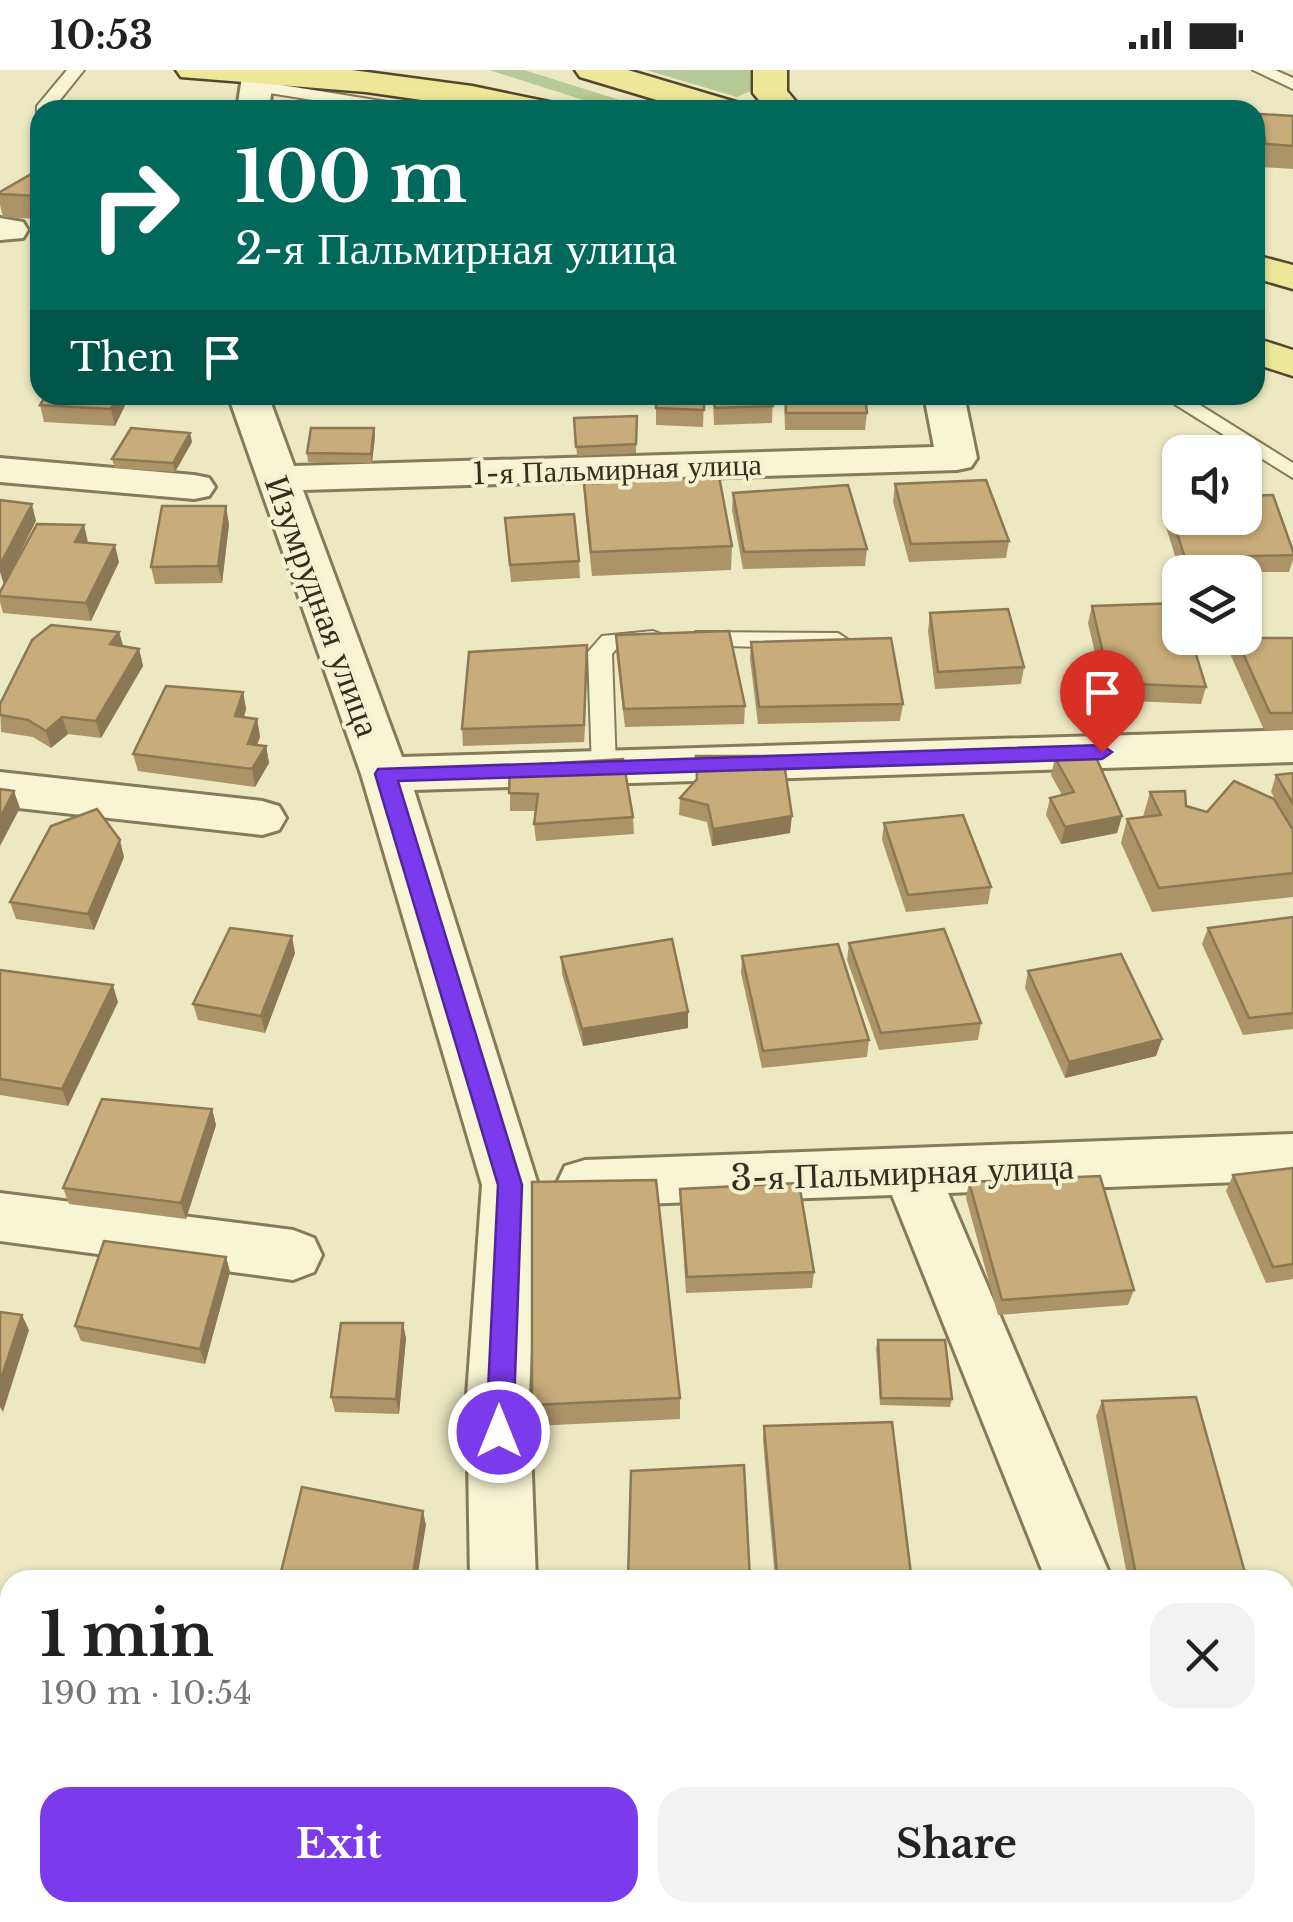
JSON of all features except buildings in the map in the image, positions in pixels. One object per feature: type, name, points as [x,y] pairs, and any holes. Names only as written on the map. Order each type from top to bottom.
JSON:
[{"type":"main road","points":[[193,70],[264,92],[374,80],[497,100]]},
{"type":"main road","points":[[592,70],[693,100]]},
{"type":"main road","points":[[770,70],[770,92],[777,100]]},
{"type":"main road","points":[[1265,269],[1293,277]]},
{"type":"main road","points":[[1265,354],[1293,364]]},
{"type":"street","name":"Изумрудная улица","points":[[251,405],[386,774],[510,1185],[498,1396],[503,1570]]},
{"type":"street","name":"1-я Пальмирная улица","points":[[276,480],[958,458],[946,405]]},
{"type":"street","points":[[0,470],[194,487]]},
{"type":"street","points":[[386,774],[1293,746]]},
{"type":"street","points":[[0,789],[262,818]]},
{"type":"street","name":"3-я Пальмирная улица","points":[[510,1185],[1293,1157]]},
{"type":"street","points":[[911,1173],[1075,1570]]},
{"type":"street","points":[[0,1217],[293,1255]]},
{"type":"lane","points":[[51,100],[76,70]]},
{"type":"lane","points":[[1261,70],[1293,84]]},
{"type":"lane","points":[[264,92],[327,100]]},
{"type":"lane","points":[[1186,405],[1293,472]]},
{"type":"lane","points":[[604,768],[600,652],[610,641],[864,641]]},
{"type":"green space","points":[[489,70],[524,70],[620,100],[584,100]]},
{"type":"green space","points":[[646,70],[750,70],[751,91],[737,97]]},
{"type":"route","points":[[499,1432],[510,1185],[386,774],[1102,752]]}]
